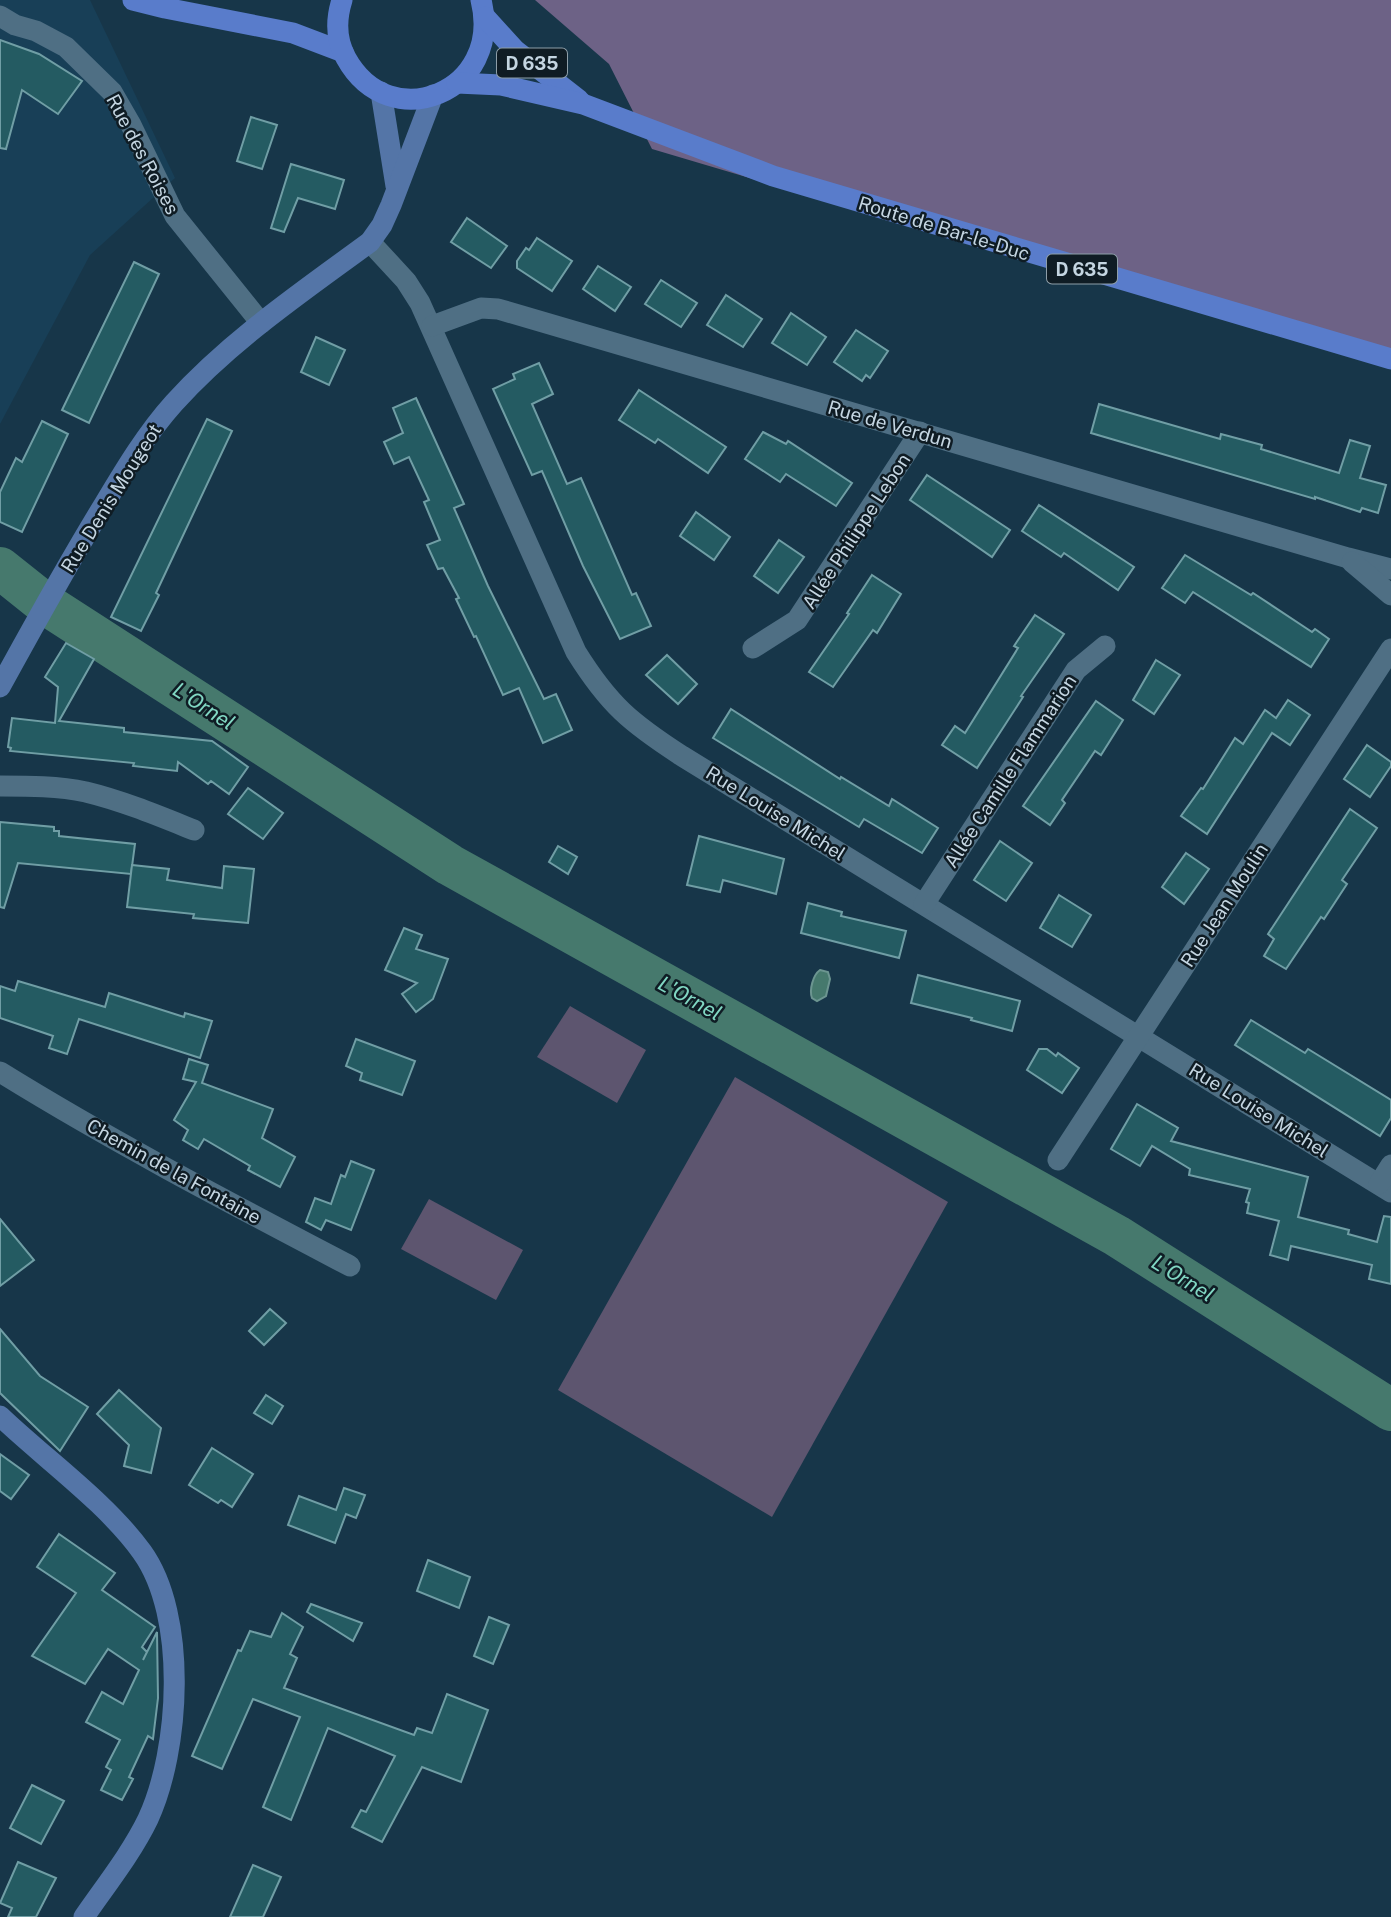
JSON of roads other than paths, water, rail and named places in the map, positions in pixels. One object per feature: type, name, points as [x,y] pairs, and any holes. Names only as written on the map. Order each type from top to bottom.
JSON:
[{"type":"main road","points":[[132,0],[293,33],[343,52]]},
{"type":"main road","points":[[342,0],[338,11],[338,32],[343,52],[352,68],[365,82],[381,92],[406,99],[433,95],[457,83],[468,72],[482,46],[483,8]]},
{"type":"main road","name":"Route de Bar-le-Duc","points":[[483,8],[515,50],[583,104]]},
{"type":"main road","name":"Route de Bar-le-Duc","points":[[457,83],[501,85],[583,104],[773,176],[1391,359]]},
{"type":"street","name":"Rue des Roises","points":[[0,16],[66,47],[112,92],[175,216],[261,323]]},
{"type":"street","name":"Rue Denis Mougeot","points":[[381,92],[396,187]]},
{"type":"street","name":"Rue Denis Mougeot","points":[[0,687],[91,524],[150,432],[174,402],[261,323],[370,242],[382,225],[433,95]]},
{"type":"street","name":"Rue Louise Michel","points":[[370,242],[405,281],[432,327],[576,652],[595,682],[615,706],[640,728],[672,749],[1385,1188]]},
{"type":"street","name":"Rue de Verdun","points":[[432,327],[481,308],[498,309],[1391,569]]},
{"type":"street","name":"Allée Philippe Lebon","points":[[752,648],[797,620],[920,432]]},
{"type":"street","name":"Rue de Verdun","points":[[1348,558],[1391,595]]},
{"type":"street","name":"Allée Camille Flammarion","points":[[924,904],[1076,670],[1105,646]]},
{"type":"street","name":"Rue Jean Moulin","points":[[1058,1160],[1391,649]]},
{"type":"street","points":[[0,786],[47,787],[86,792],[124,803],[194,830]]},
{"type":"street","name":"Chemin de la Fontaine","points":[[0,1072],[233,1204],[350,1266]]},
{"type":"street","points":[[1385,1188],[1391,1165]]},
{"type":"street","points":[[0,1416],[92,1499],[143,1553],[164,1601],[170,1631],[174,1662],[174,1704],[169,1750],[159,1787],[148,1819],[131,1849],[84,1917]]},
{"type":"waterway","name":"L'Ornel","points":[[0,568],[44,603],[450,865],[1117,1236],[1391,1410]]}]
